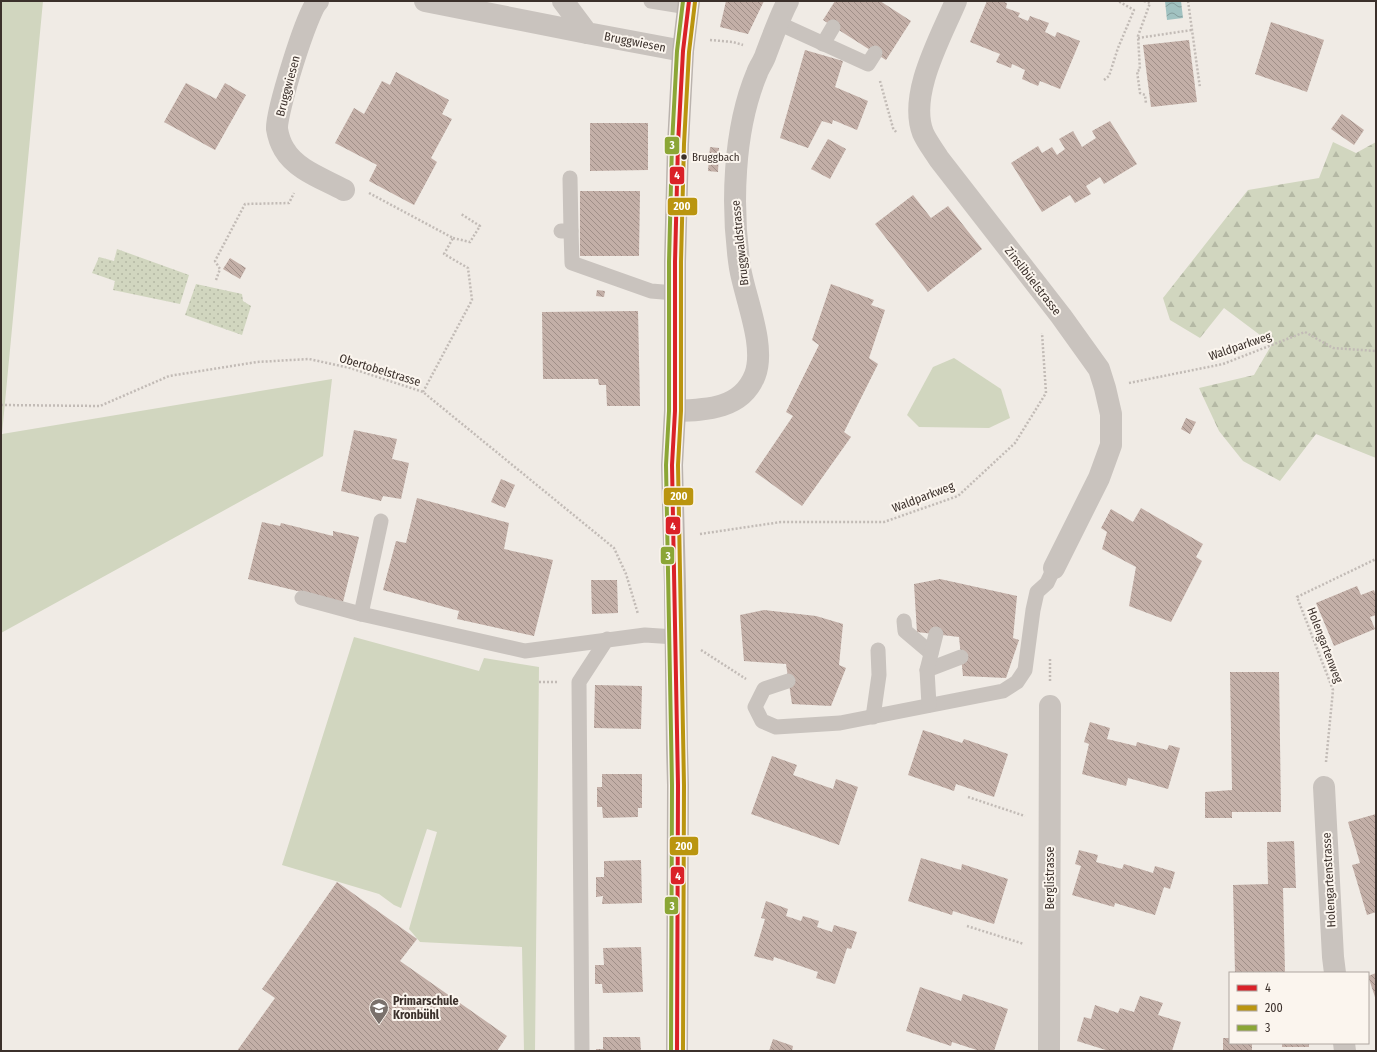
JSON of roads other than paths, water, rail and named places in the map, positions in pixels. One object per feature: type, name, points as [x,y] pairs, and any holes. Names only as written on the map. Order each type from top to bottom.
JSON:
[{"type":"main road","points":[[677,1051],[678,786],[672,487],[676,411],[675,293],[678,160],[683,51],[689,4]]},
{"type":"street","name":"Bruggwiesen","points":[[318,1],[314,5],[306,22],[278,113],[277,129],[283,148],[292,161],[344,190]]},
{"type":"street","name":"Bruggwiesen","points":[[425,1],[683,51]]},
{"type":"street","name":"Bruggwiesen","points":[[563,1],[587,33]]},
{"type":"street","name":"Bruggwaldstrasse","points":[[676,411],[721,407],[734,400],[746,390],[755,375],[759,359],[757,339],[740,268],[734,204],[736,175],[740,136],[747,104],[757,73],[766,56],[788,1]]},
{"type":"street","name":"Zinslibüelstrasse","points":[[956,1],[922,84],[918,105],[923,132],[939,159],[1061,316],[1100,369],[1111,414],[1111,445],[1099,478],[1054,568]]},
{"type":"street","name":"Berglistrasse","points":[[1049,1051],[1050,706]]},
{"type":"street","name":"Holengartenstrasse","points":[[1324,787],[1335,972]]},
{"type":"lane","points":[[651,1],[689,4]]},
{"type":"lane","points":[[778,23],[868,64],[875,53]]},
{"type":"lane","points":[[823,44],[834,27]]},
{"type":"lane","points":[[570,178],[566,231],[572,263],[651,291],[675,293]]},
{"type":"lane","points":[[361,614],[381,522]]},
{"type":"lane","points":[[788,681],[764,690],[755,707],[762,721],[776,727],[840,723],[1003,691],[1017,682],[1026,670],[1033,610],[1037,592],[1047,583],[1054,568]]},
{"type":"lane","points":[[302,598],[361,614],[525,651],[645,635],[675,636]]},
{"type":"lane","points":[[904,620],[905,631],[931,652]]},
{"type":"lane","points":[[929,705],[927,670],[936,634]]},
{"type":"lane","points":[[582,1051],[579,682],[608,639]]},
{"type":"lane","points":[[873,717],[879,675],[878,650]]},
{"type":"lane","points":[[927,670],[961,657]]},
{"type":"water","points":[[1165,1],[1181,1],[1183,18],[1167,20]]},
{"type":"place","name":"Bruggbach","points":[[684,157]]},
{"type":"place","name":"Primarschule Kronbühl","points":[[379,1025]]}]
